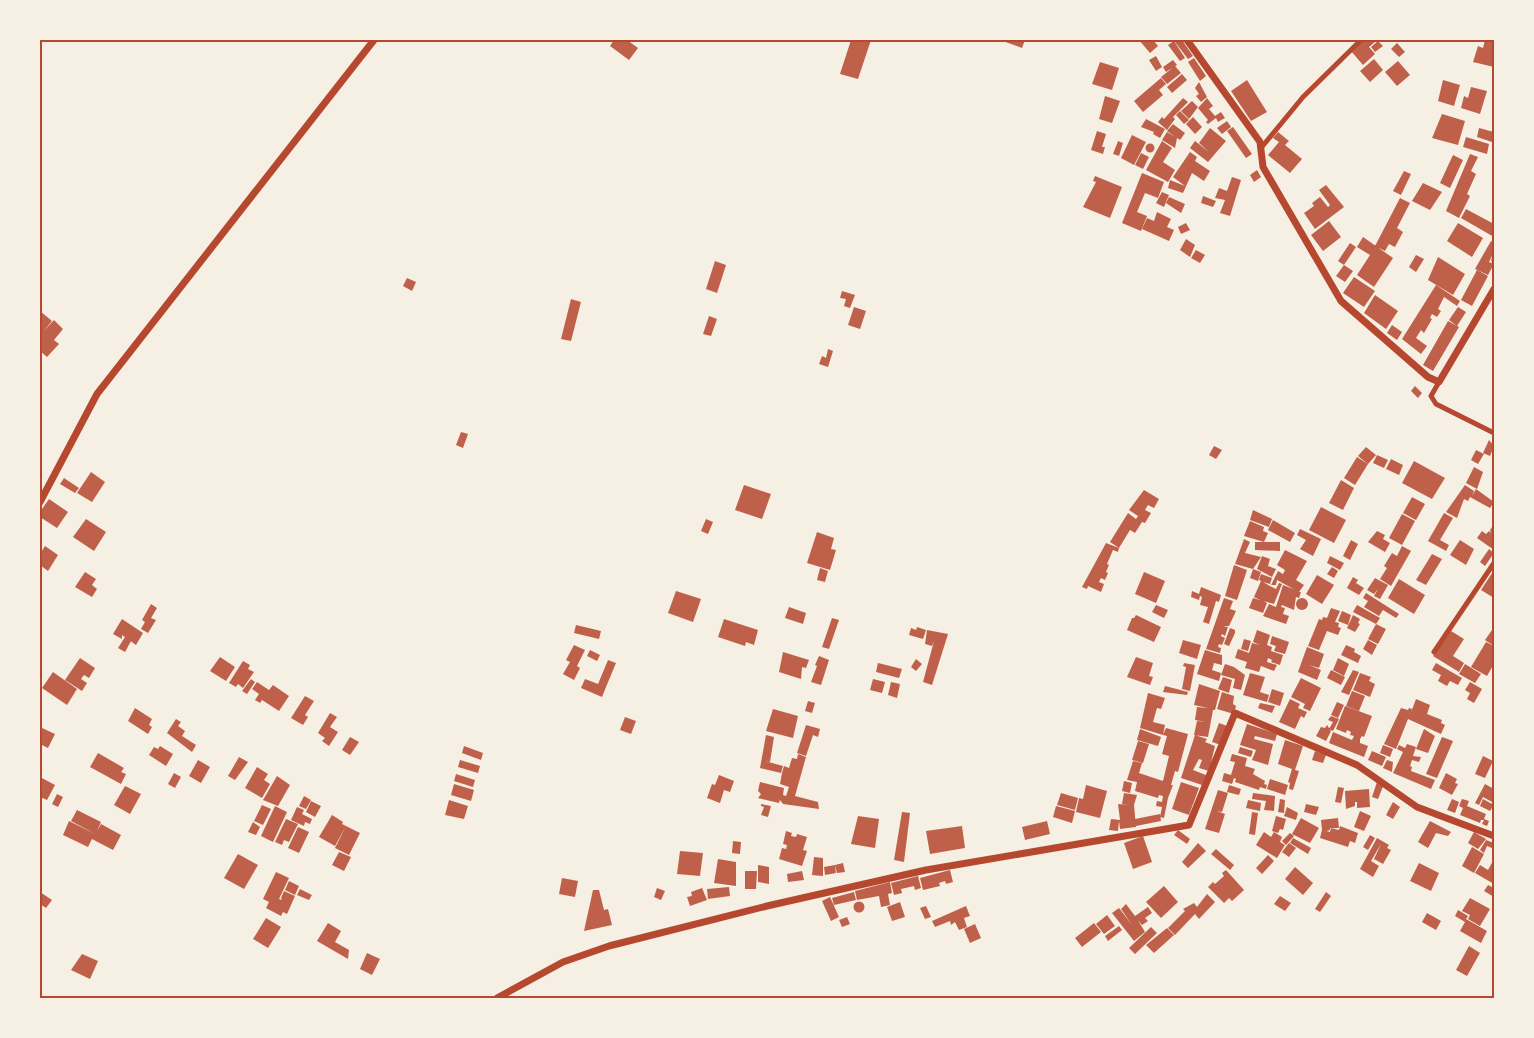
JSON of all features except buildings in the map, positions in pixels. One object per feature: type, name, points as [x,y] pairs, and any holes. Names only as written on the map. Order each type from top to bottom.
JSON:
[{"type":"street","points":[[40,502],[97,394],[374,40]]},
{"type":"street","points":[[1187,40],[1260,142],[1263,167],[1341,301],[1428,377],[1439,382]]},
{"type":"street","points":[[1261,148],[1303,96],[1361,40]]},
{"type":"street","points":[[1494,289],[1432,396],[1436,404],[1494,433]]},
{"type":"street","points":[[1434,652],[1494,563]]},
{"type":"street","points":[[497,998],[563,962],[608,946],[767,906],[926,870],[1189,825],[1235,713],[1357,765],[1417,807],[1494,836]]}]
